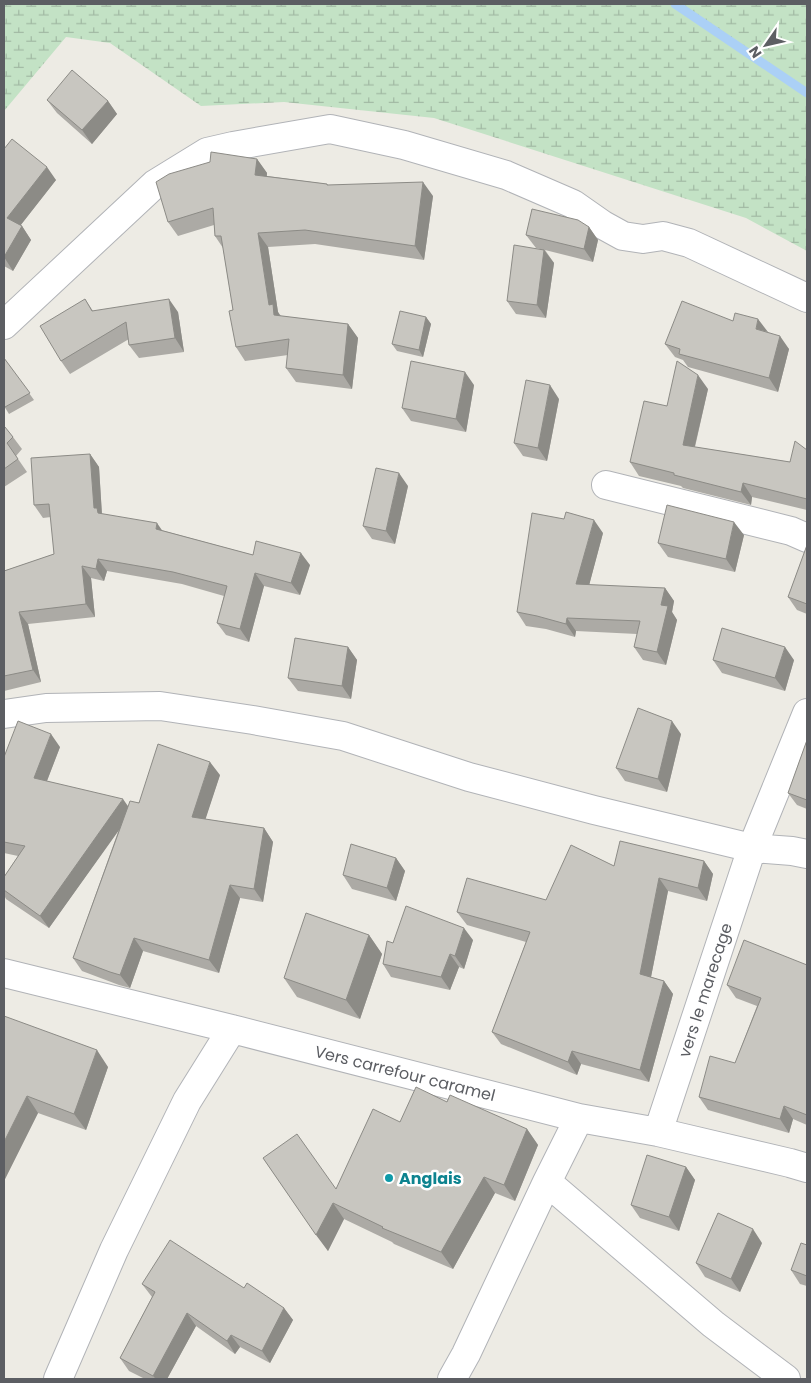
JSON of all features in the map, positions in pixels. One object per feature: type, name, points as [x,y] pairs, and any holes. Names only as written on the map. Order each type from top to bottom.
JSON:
[{"type":"street","points":[[4,324],[155,184],[206,152],[330,129],[404,145],[506,175],[573,204],[623,236],[643,239],[663,236],[689,243],[807,298]]},
{"type":"street","points":[[606,485],[791,531],[807,538]]},
{"type":"street","points":[[4,714],[46,708],[160,706],[253,720],[343,736],[469,777],[594,810],[752,848],[807,854]]},
{"type":"street","name":"vers le marecage","points":[[658,1132],[752,848],[807,713]]},
{"type":"street","name":"Vers carrefour caramel","points":[[4,973],[579,1118],[658,1132],[781,1160],[807,1168]]},
{"type":"street","points":[[58,1379],[114,1250],[187,1101],[232,1029]]},
{"type":"street","points":[[452,1379],[466,1354],[579,1118]]},
{"type":"street","points":[[547,1182],[714,1324],[786,1379]]},
{"type":"green space","points":[[4,4],[807,4],[807,251],[746,218],[434,118],[284,102],[201,106],[110,43],[66,37],[4,111]]},
{"type":"building","points":[[72,70],[108,101],[82,130],[47,100]]},
{"type":"building","points":[[12,139],[47,167],[7,218],[22,226],[4,257],[4,149]]},
{"type":"building","points":[[211,152],[257,159],[255,175],[327,185],[423,182],[415,246],[305,230],[258,233],[269,305],[273,304],[274,315],[348,324],[343,375],[286,368],[289,339],[236,347],[229,311],[233,310],[221,236],[215,236],[213,208],[168,222],[156,182],[169,174],[210,162]]},
{"type":"building","points":[[532,209],[578,220],[589,227],[584,249],[526,235]]},
{"type":"building","points":[[514,245],[544,250],[537,305],[507,301]]},
{"type":"building","points":[[85,299],[92,311],[169,299],[175,338],[129,345],[126,322],[61,361],[40,326]]},
{"type":"building","points":[[682,301],[733,321],[735,313],[758,319],[756,329],[780,336],[769,378],[679,354],[680,349],[665,344]]},
{"type":"building","points":[[400,311],[426,317],[419,350],[392,344]]},
{"type":"building","points":[[4,358],[30,393],[5,407],[4,406]]},
{"type":"building","points":[[411,361],[465,372],[456,419],[402,408]]},
{"type":"building","points":[[677,361],[698,375],[683,445],[790,462],[795,441],[807,450],[807,499],[743,483],[741,492],[630,462],[644,401],[667,406]]},
{"type":"building","points":[[526,380],[550,385],[538,448],[514,443]]},
{"type":"building","points":[[4,427],[13,437],[7,443],[18,459],[4,469]]},
{"type":"building","points":[[90,454],[94,508],[97,508],[98,513],[157,523],[156,529],[253,555],[256,541],[301,553],[291,583],[255,573],[240,629],[217,623],[227,586],[173,572],[98,559],[96,569],[82,566],[86,604],[19,612],[33,670],[4,676],[4,571],[54,554],[49,504],[34,505],[31,458]]},
{"type":"building","points":[[376,468],[399,473],[386,531],[363,526]]},
{"type":"building","points":[[667,505],[734,522],[726,559],[658,543]]},
{"type":"building","points":[[566,512],[594,520],[576,584],[665,588],[661,605],[668,606],[657,652],[634,647],[640,621],[567,618],[566,624],[517,612],[532,513],[564,519]]},
{"type":"building","points":[[807,545],[807,604],[788,597]]},
{"type":"building","points":[[722,628],[785,647],[775,678],[713,660]]},
{"type":"building","points":[[295,638],[348,647],[342,686],[288,678]]},
{"type":"building","points":[[638,708],[672,721],[658,779],[616,768]]},
{"type":"building","points":[[18,721],[51,734],[34,778],[123,799],[40,916],[4,890],[4,877],[25,846],[4,842],[4,757]]},
{"type":"building","points":[[807,740],[807,800],[788,793]]},
{"type":"building","points":[[158,744],[210,762],[192,817],[264,828],[254,889],[230,885],[209,960],[134,938],[120,975],[73,958],[130,801],[139,803]]},
{"type":"building","points":[[620,841],[704,861],[698,888],[659,878],[640,974],[664,981],[640,1070],[572,1051],[568,1062],[492,1032],[530,932],[457,912],[467,878],[546,900],[571,845],[614,866]]},
{"type":"building","points":[[351,844],[396,858],[387,888],[343,875]]},
{"type":"building","points":[[406,906],[464,928],[455,956],[450,954],[441,977],[383,964],[387,941],[393,943]]},
{"type":"building","points":[[306,913],[369,935],[346,1000],[284,978]]},
{"type":"building","points":[[744,940],[807,965],[807,1115],[784,1106],[780,1119],[699,1097],[710,1056],[735,1063],[761,998],[727,985]]},
{"type":"building","points":[[4,1016],[97,1050],[74,1114],[27,1096],[4,1142]]},
{"type":"building","points":[[416,1087],[447,1102],[450,1095],[527,1129],[504,1185],[484,1177],[441,1252],[382,1228],[333,1203],[316,1235],[263,1158],[297,1134],[336,1189],[373,1109],[400,1122]]},
{"type":"building","points":[[647,1155],[686,1167],[669,1217],[631,1205]]},
{"type":"building","points":[[718,1213],[753,1229],[731,1279],[696,1263]]},
{"type":"building","points":[[170,1240],[244,1288],[247,1283],[284,1308],[262,1351],[231,1335],[227,1341],[187,1313],[153,1376],[120,1358],[155,1292],[142,1284]]},
{"type":"building","points":[[801,1243],[807,1245],[807,1276],[791,1270]]},
{"type":"waterway","points":[[675,4],[807,93]]},
{"type":"place","name":"Anglais","points":[[389,1178]]}]
